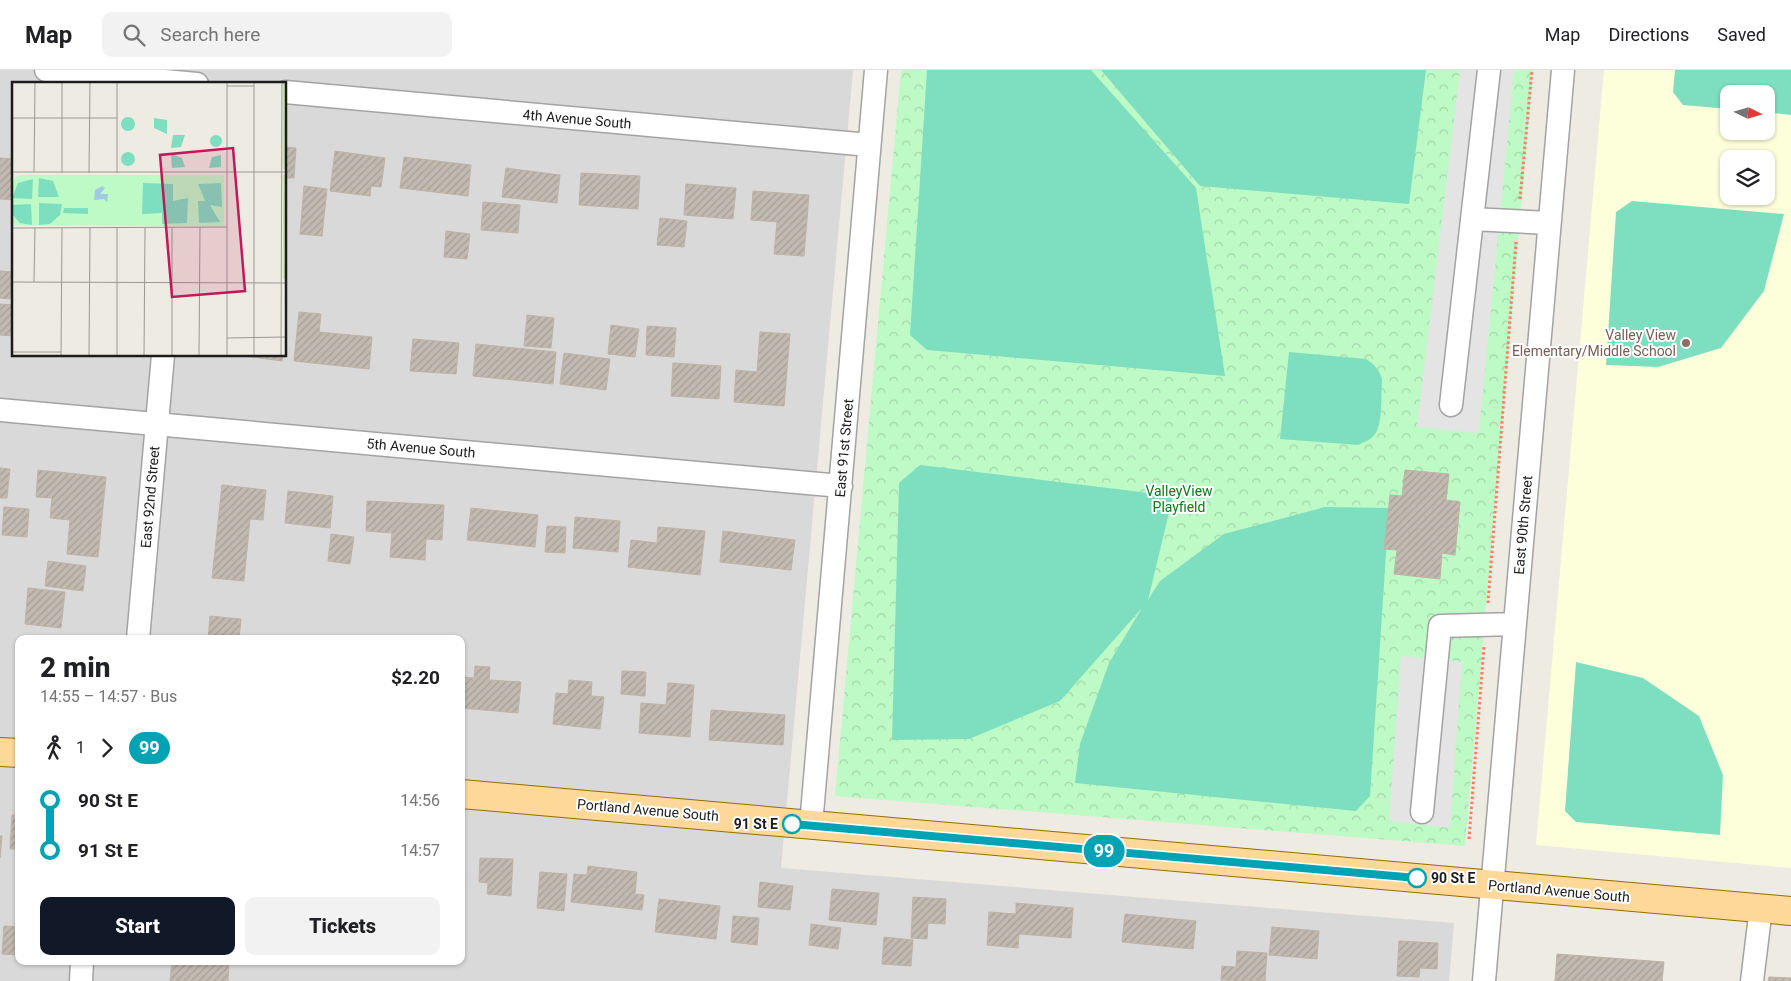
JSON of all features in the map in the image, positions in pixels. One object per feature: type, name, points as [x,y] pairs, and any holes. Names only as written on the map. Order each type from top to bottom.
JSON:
[{"type":"main road","points":[[0,752],[15,754]]},
{"type":"main road","name":"Portland Avenue South","points":[[465,794],[1791,911]]},
{"type":"street","points":[[46,70],[190,80]]},
{"type":"street","name":"East 91st Street","points":[[811,825],[876,70]]},
{"type":"street","points":[[1451,405],[1489,70]]},
{"type":"street","name":"East 90th Street","points":[[1484,981],[1563,70]]},
{"type":"street","name":"4th Avenue South","points":[[286,92],[869,145]]},
{"type":"street","points":[[1472,219],[1550,223]]},
{"type":"street","name":"East 92nd Street","points":[[138,635],[163,356]]},
{"type":"street","name":"5th Avenue South","points":[[0,410],[841,486]]},
{"type":"street","points":[[1422,812],[1440,626],[1515,624]]},
{"type":"street","points":[[1752,981],[1761,908]]},
{"type":"street","points":[[81,981],[82,965]]},
{"type":"path","points":[[1469,840],[1518,221],[1532,70]]},
{"type":"shaded area","points":[[0,70],[853,70],[781,868],[1454,923],[1449,981],[0,981]]},
{"type":"shaded area","points":[[1460,70],[1514,70],[1479,433],[1417,427]]},
{"type":"shaded area","name":"Valley View Elementary/Middle School","points":[[1604,70],[1791,70],[1791,868],[1536,845]]},
{"type":"shaded area","points":[[1401,656],[1462,662],[1450,828],[1389,821]]},
{"type":"green space","name":"ValleyView Playfield","points":[[901,70],[1533,70],[1465,846],[835,796]]},
{"type":"green space","points":[[927,70],[1091,70],[1196,188],[1225,376],[927,350],[910,335]]},
{"type":"green space","points":[[1101,70],[1426,70],[1409,204],[1200,186]]},
{"type":"green space","points":[[1675,70],[1791,70],[1791,115],[1775,113],[1775,85],[1720,85],[1720,108],[1683,105],[1673,92]]},
{"type":"green space","points":[[1632,201],[1784,214],[1764,291],[1721,348],[1658,367],[1606,365],[1616,212]]},
{"type":"green space","points":[[1289,352],[1366,359],[1374,365],[1382,379],[1379,423],[1378,429],[1373,436],[1358,445],[1280,439]]},
{"type":"green space","points":[[920,465],[1173,496],[1148,600],[1160,581],[1224,534],[1325,507],[1389,508],[1370,796],[1356,811],[1075,783],[1080,744],[1109,663],[1142,608],[1060,701],[969,739],[892,740],[899,483]]},
{"type":"green space","points":[[1576,662],[1643,678],[1699,716],[1723,775],[1720,835],[1576,822],[1565,811]]},
{"type":"building","points":[[286,147],[296,148],[294,178],[286,178]]},
{"type":"building","points":[[335,151],[385,158],[381,187],[371,186],[370,196],[330,191]]},
{"type":"building","points":[[404,157],[471,165],[468,196],[400,188]]},
{"type":"building","points":[[0,158],[12,159],[12,200],[0,199]]},
{"type":"building","points":[[506,168],[560,175],[557,203],[502,197]]},
{"type":"building","points":[[581,173],[640,176],[638,209],[579,205]]},
{"type":"building","points":[[686,184],[736,188],[733,219],[684,215]]},
{"type":"building","points":[[304,186],[327,189],[322,236],[300,234]]},
{"type":"building","points":[[753,191],[809,195],[804,256],[774,254],[777,222],[751,220]]},
{"type":"building","points":[[483,202],[520,205],[518,233],[481,230]]},
{"type":"building","points":[[660,218],[687,221],[684,247],[657,245]]},
{"type":"building","points":[[446,231],[470,234],[467,259],[444,257]]},
{"type":"building","points":[[0,271],[12,272],[10,299],[0,298]]},
{"type":"building","points":[[0,304],[12,305],[12,336],[0,335]]},
{"type":"building","points":[[299,312],[321,314],[319,332],[372,337],[369,369],[294,361]]},
{"type":"building","points":[[527,315],[554,318],[551,348],[524,346]]},
{"type":"building","points":[[611,325],[639,329],[635,357],[608,354]]},
{"type":"building","points":[[647,326],[676,328],[674,357],[646,355]]},
{"type":"building","points":[[760,332],[790,334],[784,406],[734,402],[736,370],[757,372]]},
{"type":"building","points":[[413,339],[459,343],[456,374],[410,371]]},
{"type":"building","points":[[476,344],[556,352],[553,384],[473,376]]},
{"type":"building","points":[[564,353],[610,359],[606,390],[560,384]]},
{"type":"building","points":[[244,356],[283,356],[282,361]]},
{"type":"building","points":[[673,363],[721,366],[719,399],[671,396]]},
{"type":"building","points":[[0,468],[10,469],[7,498],[0,498]]},
{"type":"building","points":[[38,470],[106,477],[98,557],[67,554],[70,520],[50,518],[52,498],[36,497]]},
{"type":"building","points":[[1405,470],[1449,474],[1446,500],[1460,502],[1455,555],[1442,553],[1440,579],[1394,574],[1397,550],[1384,549],[1390,495],[1402,496]]},
{"type":"building","points":[[222,485],[266,490],[263,520],[250,519],[244,581],[212,578]]},
{"type":"building","points":[[288,491],[333,496],[330,528],[285,523]]},
{"type":"building","points":[[367,501],[444,505],[442,540],[426,539],[425,560],[390,557],[392,533],[366,531]]},
{"type":"building","points":[[4,507],[29,509],[27,537],[2,535]]},
{"type":"building","points":[[471,508],[538,515],[535,547],[467,540]]},
{"type":"building","points":[[575,517],[620,521],[618,552],[573,548]]},
{"type":"building","points":[[547,526],[566,527],[565,553],[545,552]]},
{"type":"building","points":[[658,527],[705,531],[700,575],[628,567],[631,540],[657,543]]},
{"type":"building","points":[[723,531],[795,540],[791,570],[720,562]]},
{"type":"building","points":[[331,534],[354,537],[350,564],[328,561]]},
{"type":"building","points":[[48,561],[86,566],[83,591],[45,586]]},
{"type":"building","points":[[28,588],[65,592],[61,628],[25,624]]},
{"type":"building","points":[[210,616],[241,619],[239,635],[208,635]]},
{"type":"building","points":[[475,666],[490,667],[489,680],[521,682],[518,713],[465,708],[465,677],[474,678]]},
{"type":"building","points":[[622,671],[646,672],[645,696],[621,694]]},
{"type":"building","points":[[569,680],[592,682],[591,696],[604,697],[600,729],[553,724],[556,693],[568,694]]},
{"type":"building","points":[[668,683],[694,685],[690,737],[639,733],[641,703],[666,705]]},
{"type":"building","points":[[711,710],[785,715],[783,745],[709,740]]},
{"type":"building","points":[[12,815],[15,815],[15,849],[10,849]]},
{"type":"building","points":[[0,836],[2,836],[0,858]]},
{"type":"building","points":[[480,858],[513,859],[511,896],[487,894],[488,883],[479,882]]},
{"type":"building","points":[[588,866],[637,872],[635,894],[644,895],[642,910],[571,902],[574,874],[587,875]]},
{"type":"building","points":[[540,872],[567,874],[564,911],[537,908]]},
{"type":"building","points":[[760,882],[793,886],[790,910],[758,907]]},
{"type":"building","points":[[832,889],[879,893],[876,925],[829,920]]},
{"type":"building","points":[[913,897],[946,899],[945,924],[928,923],[927,939],[911,938]]},
{"type":"building","points":[[659,899],[720,906],[716,939],[655,932]]},
{"type":"building","points":[[1016,903],[1073,908],[1071,938],[1019,934],[1018,948],[987,945],[989,912],[1016,914]]},
{"type":"building","points":[[1125,914],[1196,921],[1193,949],[1122,942]]},
{"type":"building","points":[[733,916],[759,918],[757,945],[731,942]]},
{"type":"building","points":[[811,924],[841,928],[838,949],[809,945]]},
{"type":"building","points":[[4,926],[15,927],[15,955],[2,954]]},
{"type":"building","points":[[1272,927],[1319,931],[1317,959],[1269,955]]},
{"type":"building","points":[[884,937],[913,940],[911,966],[882,964]]},
{"type":"building","points":[[1399,941],[1438,943],[1437,969],[1420,968],[1419,977],[1397,976]]},
{"type":"building","points":[[1237,951],[1267,953],[1265,981],[1221,980],[1222,966],[1236,967]]},
{"type":"building","points":[[1557,954],[1664,962],[1662,981],[1555,981]]},
{"type":"building","points":[[172,965],[229,965],[228,981],[170,981]]},
{"type":"building","points":[[1769,977],[1791,978],[1791,981],[1768,981]]},
{"type":"bus line","name":"99","points":[[792,824],[1417,878]]},
{"type":"place","name":"Valley View Elementary/Middle School","points":[[1686,343]]},
{"type":"place","name":"91 St E","points":[[792,824]]},
{"type":"place","name":"90 St E","points":[[1417,878]]}]
